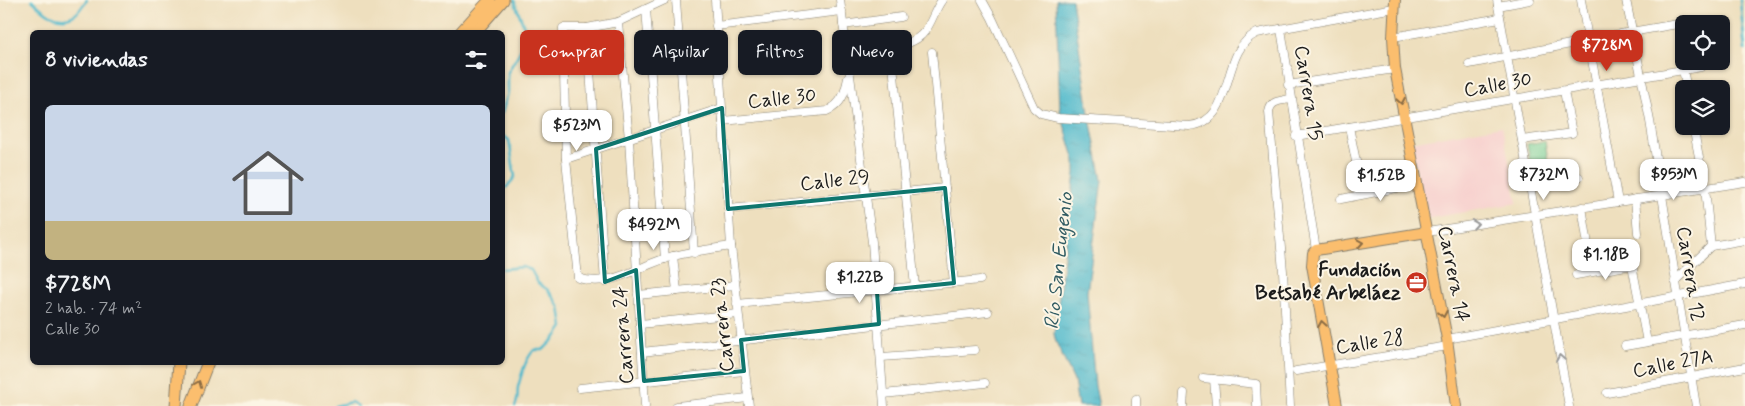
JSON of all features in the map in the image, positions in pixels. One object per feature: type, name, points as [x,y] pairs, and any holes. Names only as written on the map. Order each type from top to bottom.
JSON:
[{"type":"highway","points":[[462,30],[490,0]]},
{"type":"highway","points":[[477,30],[503,0]]},
{"type":"highway","points":[[176,406],[179,365]]},
{"type":"highway","points":[[191,406],[207,365]]},
{"type":"main road","name":"Carrera 14","points":[[1395,4],[1392,37],[1395,69],[1448,343],[1456,406]]},
{"type":"main road","points":[[1315,252],[1427,232]]},
{"type":"main road","name":"Carrera 15","points":[[1315,252],[1312,264],[1337,406]]},
{"type":"street","points":[[665,0],[618,22],[587,28],[563,28],[566,159],[578,278],[590,282],[606,282],[673,256],[731,246]]},
{"type":"street","points":[[676,0],[694,252]]},
{"type":"street","name":"Carrera 23","points":[[715,0],[731,246],[748,402]]},
{"type":"street","points":[[840,0],[844,30]]},
{"type":"street","name":"Calle 30","points":[[912,42],[925,31],[942,0]]},
{"type":"street","points":[[982,0],[1034,108],[1041,114],[1058,118],[1189,126],[1204,123],[1212,117],[1218,108],[1240,46],[1249,37],[1395,4]]},
{"type":"street","points":[[1530,0],[1498,3],[1569,406]]},
{"type":"street","points":[[1581,0],[1618,202]]},
{"type":"street","name":"Carrera 12","points":[[1626,0],[1662,194],[1683,336],[1696,406]]},
{"type":"street","points":[[646,9],[665,259]]},
{"type":"street","points":[[716,26],[842,11]]},
{"type":"street","points":[[843,25],[901,17]]},
{"type":"street","points":[[1392,37],[1500,18]]},
{"type":"street","name":"Carrera 24","points":[[618,22],[629,139],[645,406]]},
{"type":"street","points":[[1469,64],[1589,39],[1675,24]]},
{"type":"street","points":[[587,28],[606,282]]},
{"type":"street","name":"Carrera 15","points":[[1281,29],[1290,99],[1315,252]]},
{"type":"street","points":[[932,52],[954,283]]},
{"type":"street","points":[[1288,84],[1395,69]]},
{"type":"street","points":[[1684,70],[1686,80]]},
{"type":"street","name":"Calle 30","points":[[1296,136],[1684,70]]},
{"type":"street","name":"Calle 30","points":[[723,121],[827,111],[841,101],[849,75]]},
{"type":"street","points":[[850,75],[877,291],[884,406]]},
{"type":"street","points":[[894,75],[915,287]]},
{"type":"street","points":[[1522,140],[1572,133],[1564,91]]},
{"type":"street","points":[[1290,99],[1274,102],[1270,112],[1283,271],[1290,406]]},
{"type":"street","name":"Calle 30","points":[[566,159],[722,108]]},
{"type":"street","points":[[1349,127],[1359,176]]},
{"type":"street","points":[[1695,135],[1704,188],[1711,246]]},
{"type":"street","points":[[1530,186],[1579,176]]},
{"type":"street","points":[[1427,232],[1745,182]]},
{"type":"street","points":[[1341,199],[1417,184]]},
{"type":"street","name":"Calle 29","points":[[728,209],[945,188]]},
{"type":"street","points":[[1635,199],[1638,233]]},
{"type":"street","points":[[1582,208],[1588,251]]},
{"type":"street","points":[[1675,281],[1711,246],[1745,240]]},
{"type":"street","points":[[673,256],[677,291]]},
{"type":"street","points":[[1576,275],[1632,265],[1647,342]]},
{"type":"street","points":[[737,304],[980,280]]},
{"type":"street","name":"Calle 28","points":[[1296,371],[1330,366],[1554,320],[1745,284]]},
{"type":"street","points":[[638,295],[735,285]]},
{"type":"street","points":[[642,352],[988,312]]},
{"type":"street","points":[[640,324],[738,314]]},
{"type":"street","points":[[1625,346],[1745,324]]},
{"type":"street","points":[[882,357],[975,350]]},
{"type":"street","name":"Calle 27A","points":[[1607,393],[1745,367]]},
{"type":"street","points":[[580,388],[744,370]]},
{"type":"street","points":[[1203,378],[1256,384],[1257,406]]},
{"type":"street","points":[[1214,379],[1216,406]]},
{"type":"street","points":[[884,394],[985,383]]},
{"type":"street","points":[[1183,406],[1184,393]]},
{"type":"street","points":[[677,406],[748,402]]},
{"type":"highlighted area","points":[[722,108],[728,209],[945,188],[954,283],[877,291],[879,324],[741,340],[744,371],[644,381],[636,270],[605,282],[596,149]]},
{"type":"shaded area","points":[[1502,126],[1517,203],[1425,219],[1411,142]]},
{"type":"green space","points":[[1545,141],[1550,176],[1533,179],[1527,144]]},
{"type":"water","name":"Río San Eugenio","points":[[1056,0],[1072,0],[1089,113],[1102,180],[1087,292],[1095,386],[1099,406],[1078,406],[1074,381],[1054,334],[1075,173],[1075,161],[1060,111]]},
{"type":"waterway","points":[[32,0],[51,15],[62,18],[68,18],[76,14],[87,0]]},
{"type":"waterway","points":[[505,103],[508,93],[508,72],[528,37],[514,0]]},
{"type":"waterway","points":[[1740,0],[1745,50]]},
{"type":"waterway","points":[[505,137],[509,140],[515,177],[505,187]]},
{"type":"waterway","points":[[505,269],[523,267],[531,270],[538,283],[548,290],[560,307],[563,327],[543,350],[534,350],[528,358],[518,387],[515,406]]},
{"type":"waterway","points":[[335,406],[351,402],[358,406]]},
{"type":"place","name":"Fundación Betsabé Arbeláez","points":[[1417,282]]}]
